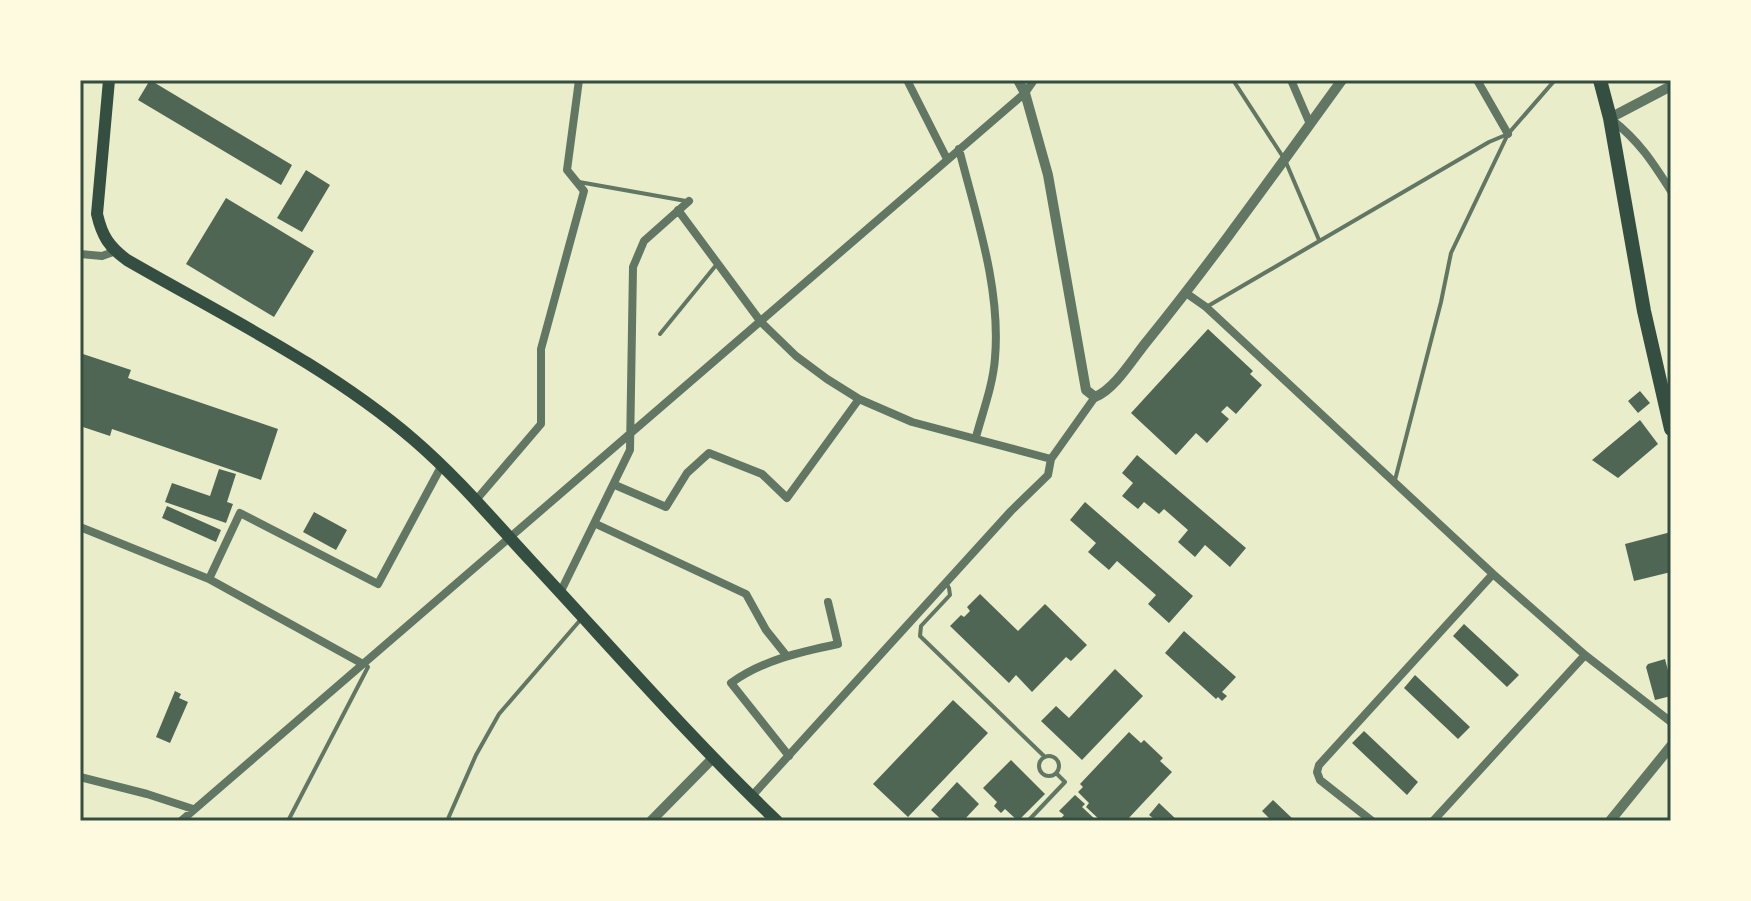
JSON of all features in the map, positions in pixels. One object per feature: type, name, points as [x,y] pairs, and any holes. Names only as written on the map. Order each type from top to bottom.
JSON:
[{"type":"highway","points":[[1600,80],[1610,118],[1638,283],[1671,429]]},
{"type":"main road","points":[[109,80],[97,214],[101,232],[116,251],[309,365],[378,411],[442,465],[712,759],[777,821]]},
{"type":"street","points":[[476,500],[541,424],[541,349],[584,191],[567,170],[579,80]]},
{"type":"street","points":[[907,80],[947,159]]},
{"type":"street","points":[[1018,80],[1025,93],[1048,175],[1086,390],[1095,397]]},
{"type":"street","points":[[181,821],[1025,93],[1034,80]]},
{"type":"street","points":[[1291,80],[1310,124]]},
{"type":"street","points":[[751,797],[1048,475],[1051,459],[1095,397],[1103,394],[1186,293],[1342,80]]},
{"type":"street","points":[[1477,80],[1508,134]]},
{"type":"street","points":[[1671,86],[1610,118],[1634,137],[1671,191]]},
{"type":"street","points":[[959,149],[995,314],[995,359],[976,437]]},
{"type":"street","points":[[560,593],[630,450],[633,267],[644,241],[689,201]]},
{"type":"street","points":[[678,210],[761,322],[796,356],[859,399],[912,422],[1051,459]]},
{"type":"street","points":[[80,254],[102,256],[116,251]]},
{"type":"street","points":[[1186,293],[1206,307],[1493,574],[1585,655],[1671,722]]},
{"type":"street","points":[[615,485],[666,507],[687,473],[709,453],[762,474],[787,498],[859,399]]},
{"type":"street","points":[[209,579],[240,513],[378,584],[442,465]]},
{"type":"street","points":[[596,524],[746,594],[766,630],[786,655]]},
{"type":"street","points":[[80,527],[209,579],[363,664]]},
{"type":"street","points":[[1372,821],[1320,780],[1317,772],[1319,765],[1493,574]]},
{"type":"street","points":[[789,756],[731,683],[748,670],[786,655],[838,644],[828,602]]},
{"type":"street","points":[[1435,820],[1585,655]]},
{"type":"street","points":[[1610,821],[1671,746]]},
{"type":"street","points":[[651,821],[712,759]]},
{"type":"street","points":[[80,777],[193,809]]},
{"type":"lane","points":[[1233,80],[1285,160],[1319,240]]},
{"type":"lane","points":[[1394,482],[1451,253],[1508,134],[1555,80]]},
{"type":"lane","points":[[1206,307],[1489,142],[1508,134]]},
{"type":"lane","points":[[579,182],[689,201]]},
{"type":"lane","points":[[660,334],[717,264]]},
{"type":"lane","points":[[946,583],[950,595],[921,626],[920,636],[1045,757],[1057,761],[1056,773],[1048,776],[1040,771],[1039,763],[1045,757]]},
{"type":"lane","points":[[447,821],[476,755],[499,714],[583,617]]},
{"type":"lane","points":[[288,821],[368,667],[363,664]]},
{"type":"lane","points":[[1028,821],[1065,782],[1056,773]]},
{"type":"building","points":[[150,80],[292,165],[281,185],[138,100]]},
{"type":"building","points":[[306,170],[330,185],[302,232],[277,218]]},
{"type":"building","points":[[226,198],[314,251],[274,317],[186,264]]},
{"type":"building","points":[[1208,329],[1253,371],[1250,374],[1262,385],[1236,414],[1227,406],[1221,412],[1229,419],[1207,443],[1196,433],[1176,455],[1131,413]]},
{"type":"building","points":[[80,353],[131,370],[128,378],[278,429],[261,480],[112,429],[110,436],[80,426]]},
{"type":"building","points":[[1640,391],[1650,403],[1638,413],[1628,401]]},
{"type":"building","points":[[1640,420],[1658,444],[1618,478],[1592,460]]},
{"type":"building","points":[[1137,455],[1246,548],[1230,567],[1205,545],[1195,557],[1178,542],[1188,530],[1164,509],[1159,514],[1144,502],[1138,509],[1122,496],[1133,483],[1122,473]]},
{"type":"building","points":[[219,469],[236,474],[227,502],[233,504],[226,523],[165,502],[172,483],[210,496]]},
{"type":"building","points":[[1085,502],[1193,596],[1169,623],[1148,604],[1156,595],[1117,561],[1109,570],[1088,552],[1096,543],[1070,520]]},
{"type":"building","points":[[167,506],[221,530],[216,542],[162,518]]},
{"type":"building","points":[[314,512],[347,530],[336,550],[303,532]]},
{"type":"building","points":[[1671,532],[1671,572],[1634,581],[1625,544]]},
{"type":"building","points":[[980,594],[1018,631],[1045,604],[1087,645],[1071,661],[1066,657],[1032,692],[1016,675],[1009,683],[950,626],[970,611],[967,607]]},
{"type":"building","points":[[1464,624],[1519,675],[1507,687],[1453,636]]},
{"type":"building","points":[[1184,631],[1236,677],[1222,692],[1227,696],[1222,701],[1165,653]]},
{"type":"building","points":[[1665,659],[1671,696],[1655,700],[1646,667]]},
{"type":"building","points":[[1115,669],[1143,696],[1082,760],[1041,721],[1056,706],[1069,718]]},
{"type":"building","points":[[1415,675],[1470,727],[1458,739],[1404,688]]},
{"type":"building","points":[[175,691],[181,694],[179,698],[188,702],[170,743],[156,737]]},
{"type":"building","points":[[953,700],[988,733],[908,817],[873,784]]},
{"type":"building","points":[[1364,731],[1418,782],[1407,795],[1352,743]]},
{"type":"building","points":[[1129,732],[1141,743],[1144,740],[1163,758],[1160,761],[1172,772],[1126,821],[1109,821],[1106,818],[1101,821],[1086,807],[1089,803],[1078,792],[1083,787],[1080,784]]},
{"type":"building","points":[[1011,760],[1045,794],[1018,821],[1005,809],[1001,813],[994,806],[997,802],[983,788]]},
{"type":"building","points":[[957,782],[979,804],[963,821],[943,821],[931,810]]},
{"type":"building","points":[[1075,795],[1085,804],[1082,807],[1097,821],[1059,821],[1064,815],[1059,811]]},
{"type":"building","points":[[1273,800],[1295,821],[1272,821],[1262,811]]},
{"type":"building","points":[[1159,803],[1178,821],[1150,821],[1153,818],[1149,815]]}]
